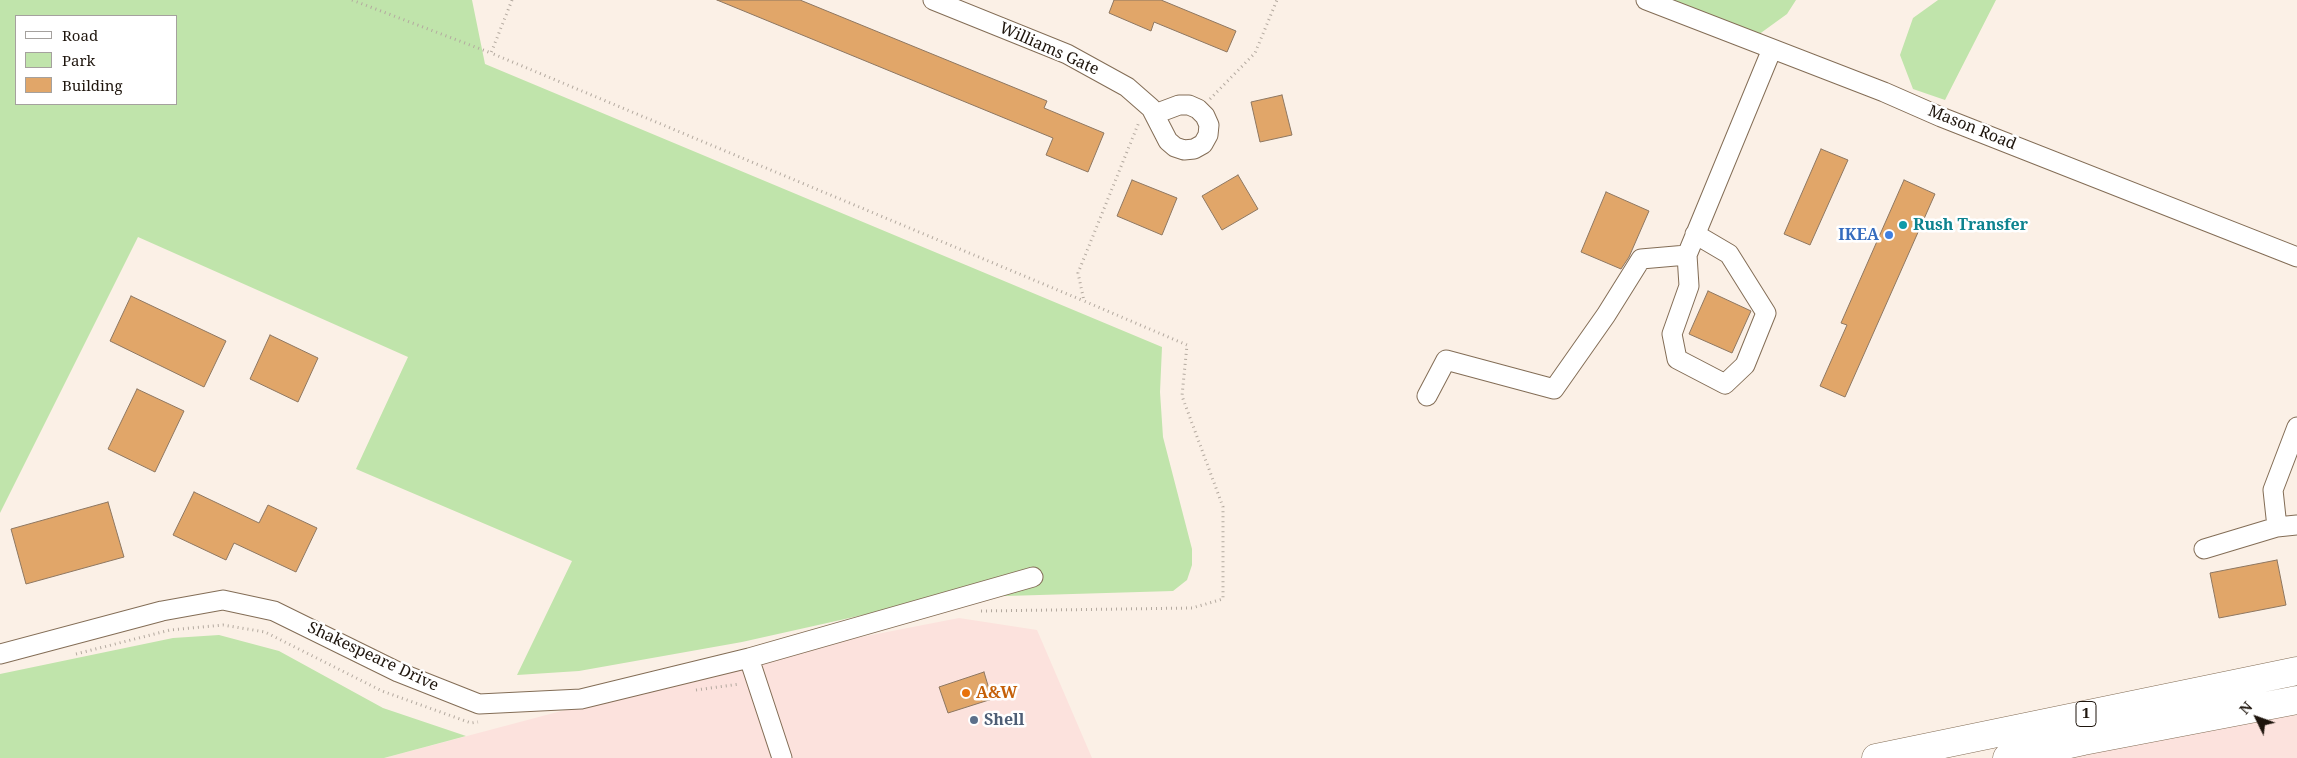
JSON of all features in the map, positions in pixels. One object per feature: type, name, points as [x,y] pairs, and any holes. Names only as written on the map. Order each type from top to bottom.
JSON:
[{"type":"highway","name":"1","points":[[1876,758],[2297,671]]},
{"type":"highway","name":"1","points":[[2024,756],[2078,749],[2297,700]]},
{"type":"street","name":"Williams Gate","points":[[933,0],[1089,65],[1127,87],[1153,111],[1168,141],[1175,147],[1184,150],[1194,149],[1202,144],[1208,135],[1209,125],[1205,116],[1198,109]]},
{"type":"street","name":"Mason Road","points":[[1646,0],[2297,256]]},
{"type":"street","points":[[1695,234],[1729,254],[1766,313],[1745,365],[1724,384],[1677,359],[1672,334],[1689,286],[1687,255],[1695,234],[1772,49]]},
{"type":"street","points":[[1153,111],[1179,105],[1189,105],[1198,109]]},
{"type":"street","points":[[1428,396],[1446,360],[1554,389],[1606,315],[1641,259],[1687,255]]},
{"type":"street","points":[[2277,527],[2273,490],[2297,427]]},
{"type":"street","points":[[2204,549],[2277,527],[2297,525]]},
{"type":"street","name":"Shakespeare Drive","points":[[0,654],[162,611],[224,600],[274,611],[398,672],[478,704],[581,699],[749,658],[1033,577]]},
{"type":"street","points":[[749,658],[782,758]]},
{"type":"path","points":[[352,0],[490,53],[1187,345],[1182,396],[1223,507],[1223,599],[1192,608],[975,611]]},
{"type":"path","points":[[490,53],[512,0]]},
{"type":"path","points":[[1198,109],[1255,53],[1277,0]]},
{"type":"path","points":[[1084,302],[1078,273],[1140,120],[1153,111]]},
{"type":"path","points":[[66,656],[170,630],[223,625],[265,632],[382,691],[471,723],[481,722]]},
{"type":"path","points":[[689,692],[757,682]]},
{"type":"shaded area","points":[[959,618],[1037,630],[1092,758],[384,758],[784,652]]},
{"type":"shaded area","points":[[2297,704],[2297,758],[2060,758]]},
{"type":"green space","points":[[0,0],[472,0],[485,64],[1162,347],[1160,392],[1163,437],[1192,549],[1192,565],[1187,580],[1173,591],[939,598],[742,642],[579,671],[517,675],[572,561],[356,469],[408,357],[138,237],[0,513]]},
{"type":"green space","points":[[1671,0],[1796,0],[1787,14],[1758,35]]},
{"type":"green space","points":[[1938,0],[1996,0],[1945,100],[1913,89],[1900,55],[1913,18]]},
{"type":"green space","points":[[219,635],[279,651],[383,708],[466,736],[384,758],[0,758],[0,674],[173,638]]},
{"type":"building","points":[[717,0],[800,0],[1047,101],[1044,108],[1104,133],[1088,172],[1046,155],[1053,138]]},
{"type":"building","points":[[1114,0],[1161,0],[1236,31],[1227,52],[1154,22],[1151,31],[1109,13]]},
{"type":"building","points":[[1282,95],[1292,135],[1260,142],[1251,102]]},
{"type":"building","points":[[1821,149],[1848,160],[1810,245],[1784,234]]},
{"type":"building","points":[[1238,175],[1258,209],[1222,230],[1202,196]]},
{"type":"building","points":[[1132,180],[1177,198],[1162,235],[1117,216]]},
{"type":"building","points":[[1904,180],[1935,194],[1845,397],[1820,386],[1847,325],[1841,323]]},
{"type":"building","points":[[1606,192],[1649,211],[1629,257],[1621,269],[1581,252]]},
{"type":"building","points":[[1708,291],[1751,311],[1732,353],[1689,334]]},
{"type":"building","points":[[131,296],[226,341],[204,387],[110,341]]},
{"type":"building","points":[[270,335],[318,358],[298,402],[250,379]]},
{"type":"building","points":[[137,389],[184,411],[155,472],[108,449]]},
{"type":"building","points":[[194,492],[259,523],[268,505],[317,528],[296,572],[234,543],[226,560],[173,535]]},
{"type":"building","points":[[108,502],[124,557],[26,584],[11,529]]},
{"type":"building","points":[[2277,560],[2286,605],[2219,618],[2210,573]]},
{"type":"building","name":"A&W","points":[[984,672],[992,699],[948,713],[939,687]]},
{"type":"place","name":"Rush Transfer","points":[[1903,225]]},
{"type":"place","name":"IKEA","points":[[1889,235]]},
{"type":"place","name":"A&W","points":[[966,693]]},
{"type":"place","name":"Shell","points":[[974,720]]}]
